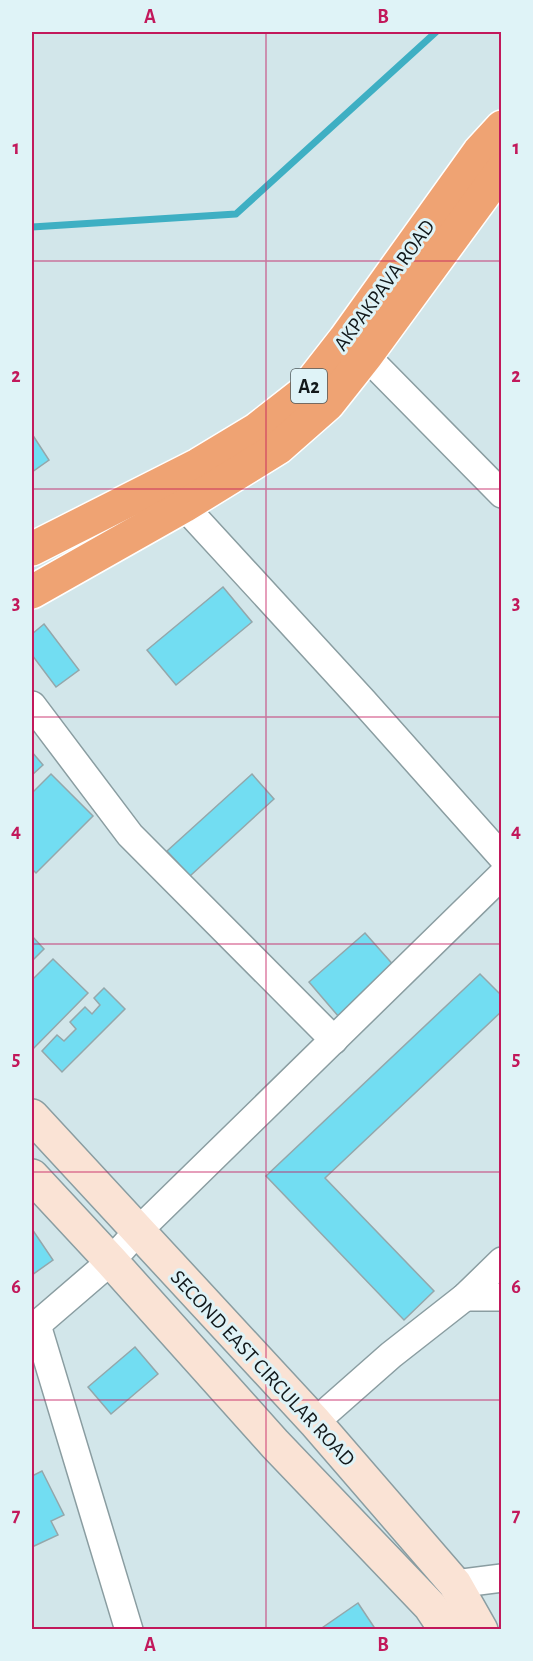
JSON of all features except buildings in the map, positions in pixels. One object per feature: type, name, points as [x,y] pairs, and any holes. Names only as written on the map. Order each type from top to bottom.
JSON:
[{"type":"highway","name":"AKPAKPAVA ROAD","points":[[32,549],[198,465],[256,430],[302,394],[345,339],[479,152],[501,127]]},
{"type":"highway","name":"AKPAKPAVA ROAD","points":[[32,592],[184,506],[278,448],[328,404],[500,174]]},
{"type":"main road","name":"SECOND EAST CIRCULAR ROAD","points":[[32,1116],[353,1465],[455,1584],[481,1629]]},
{"type":"main road","name":"SECOND EAST CIRCULAR ROAD","points":[[32,1176],[275,1444],[430,1606],[446,1629]]},
{"type":"main road","points":[[320,1489],[353,1465]]},
{"type":"street","points":[[366,356],[501,494]]},
{"type":"street","points":[[184,506],[363,701],[501,858]]},
{"type":"street","points":[[32,705],[130,835],[334,1040]]},
{"type":"street","points":[[129,1629],[34,1327],[111,1261],[137,1232],[501,875]]},
{"type":"street","points":[[315,1422],[391,1355],[465,1297],[501,1261]]},
{"type":"street","points":[[465,1297],[501,1297]]},
{"type":"street","points":[[455,1584],[501,1578]]},
{"type":"waterway","points":[[32,227],[236,214],[436,32]]}]
